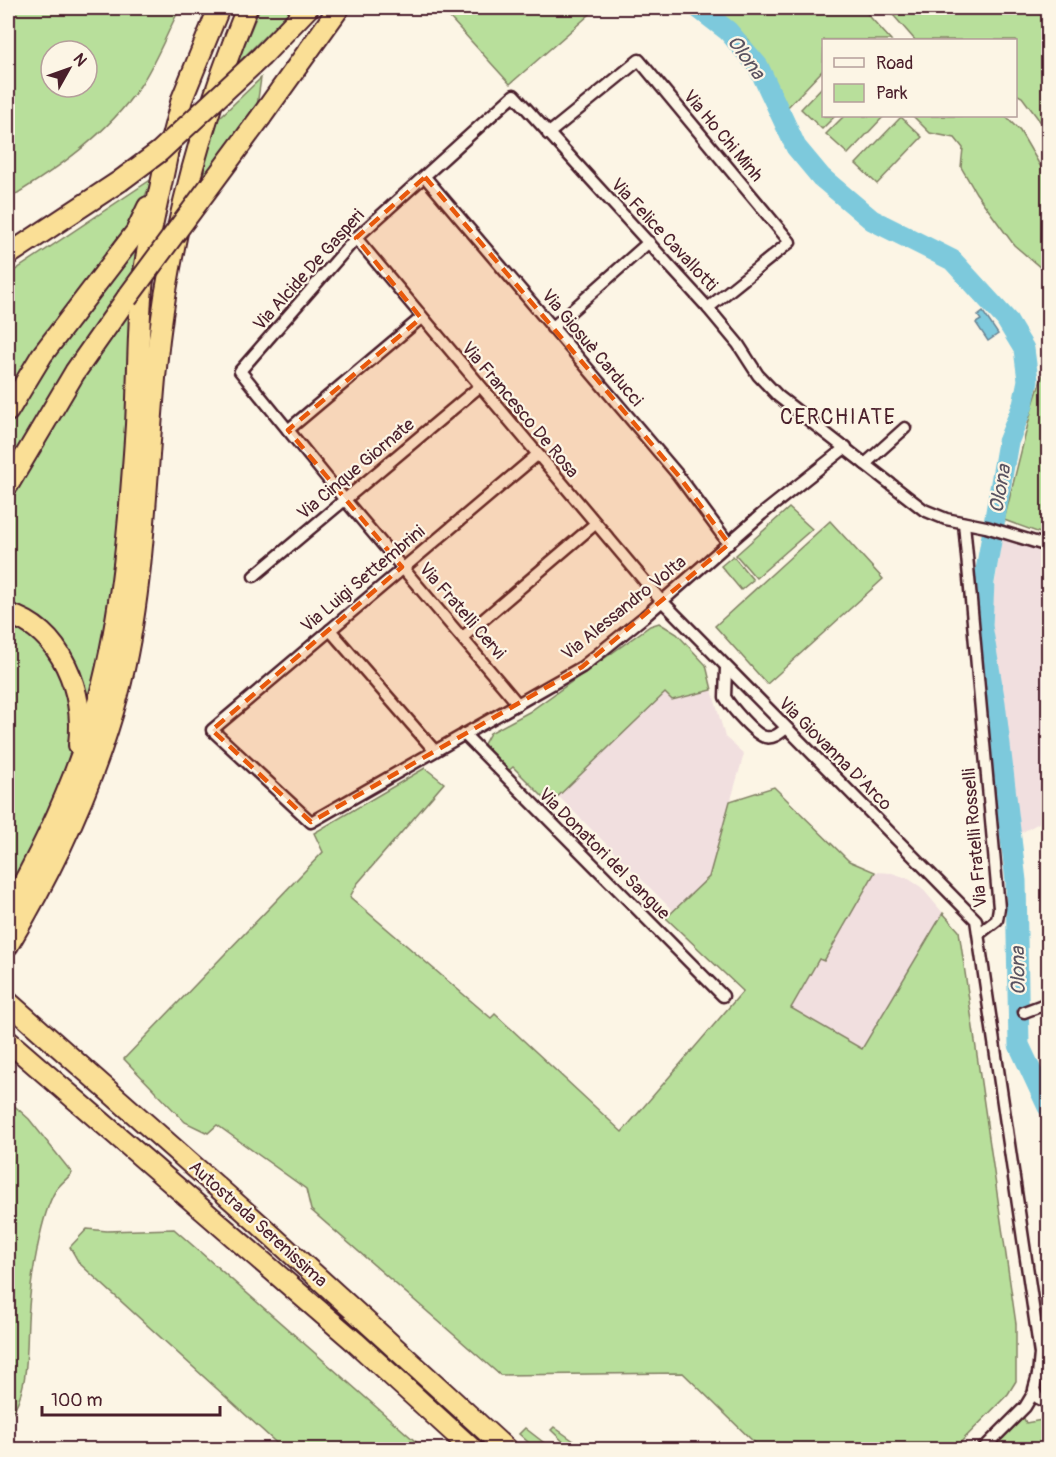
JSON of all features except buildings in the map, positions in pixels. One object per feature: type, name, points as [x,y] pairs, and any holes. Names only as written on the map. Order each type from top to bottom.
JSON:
[{"type":"highway","points":[[8,911],[41,849],[78,760],[99,699],[118,605],[136,424],[141,296],[167,155],[182,99],[219,8]]},
{"type":"highway","points":[[8,945],[67,837],[94,769],[118,693],[139,578],[157,363],[171,259],[195,157],[247,8]]},
{"type":"highway","points":[[8,255],[120,181],[159,152],[262,56],[308,8]]},
{"type":"highway","points":[[8,485],[75,372],[339,8]]},
{"type":"highway","points":[[8,411],[54,338],[136,232],[167,155]]},
{"type":"highway","points":[[8,614],[35,627],[53,644],[66,665],[77,703],[80,740],[78,760]]},
{"type":"highway","points":[[8,988],[56,1043]]},
{"type":"highway","name":"Autostrada Serenissima","points":[[8,1002],[507,1449]]},
{"type":"highway","name":"Autostrada Serenissima","points":[[8,1041],[75,1102],[355,1342],[473,1449]]},
{"type":"highway","points":[[8,1052],[75,1102]]},
{"type":"street","name":"Via Ho Chi Minh","points":[[548,134],[639,60],[790,242],[708,308]]},
{"type":"street","name":"Via Felice Cavallotti","points":[[514,95],[708,308],[738,344],[758,375],[786,402],[924,510],[1048,546]]},
{"type":"street","name":"Via Alcide De Gasperi","points":[[288,430],[240,371],[356,238],[514,95]]},
{"type":"street","name":"Via Giosuè Carducci","points":[[425,177],[678,475],[729,544]]},
{"type":"street","name":"Via Francesco De Rosa","points":[[356,238],[479,387],[662,601]]},
{"type":"street","points":[[552,328],[649,242]]},
{"type":"street","points":[[288,430],[421,318]]},
{"type":"street","name":"Via Cinque Giornate","points":[[254,576],[479,387]]},
{"type":"street","points":[[865,464],[905,428]]},
{"type":"street","name":"Via Fratelli Cervi","points":[[288,430],[518,704]]},
{"type":"street","name":"Via Alessandro Volta","points":[[311,822],[582,667],[762,514],[846,447]]},
{"type":"street","name":"Via Luigi Settembrini","points":[[311,822],[212,730],[537,455]]},
{"type":"street","name":"Via Fratelli Rosselli","points":[[964,523],[999,908],[997,920],[980,933],[1040,1354],[1034,1392],[1025,1407]]},
{"type":"street","points":[[463,637],[595,524]]},
{"type":"street","name":"Via Giovanna D'Arco","points":[[662,601],[971,913],[980,933]]},
{"type":"street","points":[[330,630],[434,750]]},
{"type":"street","points":[[726,668],[725,697],[743,719],[767,738],[777,735],[786,728]]},
{"type":"street","name":"Via Donatori del Sangue","points":[[464,734],[723,996]]},
{"type":"street","points":[[1024,1012],[1034,1011],[1048,1003]]},
{"type":"street","points":[[1040,1354],[1048,1364]]},
{"type":"street","points":[[1038,1375],[1048,1369]]},
{"type":"street","points":[[1034,1392],[1045,1402]]},
{"type":"street","points":[[982,1449],[1025,1407],[1045,1402]]},
{"type":"highlighted area","points":[[425,177],[678,475],[729,544],[582,667],[311,822],[212,730],[402,567],[288,430],[421,318],[356,238]]},
{"type":"shaded area","points":[[1002,537],[1048,555],[1048,818],[1019,834],[1008,773],[990,615]]},
{"type":"shaded area","points":[[712,690],[725,737],[744,754],[709,877],[674,912],[558,796],[665,693],[672,700]]},
{"type":"shaded area","points":[[875,872],[892,873],[907,878],[921,887],[943,913],[862,1049],[791,1008],[820,959],[824,961]]},
{"type":"green space","points":[[8,8],[180,8],[146,77],[127,104],[80,150],[45,176],[8,199]]},
{"type":"green space","points":[[260,8],[293,8],[236,65]]},
{"type":"green space","points":[[441,8],[597,8],[510,84]]},
{"type":"green space","points":[[711,8],[862,8],[890,39],[822,39],[822,71],[785,110],[749,40]]},
{"type":"green space","points":[[887,8],[1048,8],[1048,132],[1022,97],[1017,94],[1017,39],[914,39]]},
{"type":"green space","points":[[261,78],[256,113],[202,186],[206,159],[218,119]]},
{"type":"green space","points":[[822,87],[822,117],[834,117],[822,129],[801,109]]},
{"type":"green space","points":[[843,117],[883,117],[848,154],[826,134]]},
{"type":"green space","points":[[901,117],[922,137],[877,184],[856,164]]},
{"type":"green space","points":[[914,117],[1006,117],[1020,131],[1048,179],[1048,274],[1014,245],[976,193],[961,167],[963,148],[955,138],[930,133]]},
{"type":"green space","points":[[152,179],[133,226],[8,401],[8,275]]},
{"type":"green space","points":[[136,248],[139,249],[136,275],[8,475],[8,425],[19,405],[51,354]]},
{"type":"green space","points":[[134,302],[113,600],[88,717],[78,677],[8,608],[8,497],[63,403]]},
{"type":"green space","points":[[1043,374],[1048,378],[1048,536],[1004,520],[1032,408]]},
{"type":"green space","points":[[789,508],[812,529],[756,578],[736,555]]},
{"type":"green space","points":[[830,521],[883,579],[767,684],[715,626]]},
{"type":"green space","points":[[733,556],[753,580],[741,590],[721,566]]},
{"type":"green space","points":[[8,620],[38,636],[69,690],[72,745],[60,794],[8,900]]},
{"type":"green space","points":[[659,623],[677,634],[706,665],[712,690],[672,700],[665,693],[550,804],[513,767],[507,772],[484,744],[490,733],[529,712],[650,626]]},
{"type":"green space","points":[[425,768],[444,783],[357,884],[350,897],[491,1018],[495,1014],[622,1132],[743,991],[666,918],[709,877],[730,801],[774,787],[849,861],[875,872],[824,961],[819,959],[791,1008],[862,1049],[943,913],[959,931],[1016,1324],[1016,1381],[1008,1394],[954,1449],[761,1449],[683,1373],[500,1375],[311,1210],[306,1189],[217,1125],[208,1133],[185,1122],[124,1059],[323,852],[314,833]]},
{"type":"green space","points":[[8,1100],[29,1119],[72,1173],[56,1190],[41,1230],[30,1295],[24,1380],[16,1407],[8,1419]]},
{"type":"green space","points":[[87,1229],[107,1231],[174,1229],[424,1449],[283,1449],[79,1263],[70,1247]]},
{"type":"green space","points":[[1023,1416],[1026,1423],[1048,1419],[1048,1449],[991,1450]]},
{"type":"green space","points":[[554,1427],[585,1449],[571,1449],[551,1430]]},
{"type":"green space","points":[[525,1428],[552,1449],[536,1449],[519,1434]]},
{"type":"water","points":[[983,312],[998,334],[988,341],[976,323],[981,320],[978,316]]},
{"type":"waterway","name":"Olona","points":[[698,8],[728,31],[758,66],[796,147],[821,177],[872,220],[952,260],[1006,319],[1024,349],[1028,380],[1023,405],[1008,442],[984,582],[982,626],[995,703],[1016,881],[1019,1045],[1048,1107]]},
{"type":"district","name":"CERCHIATE","points":[[838,417]]}]
